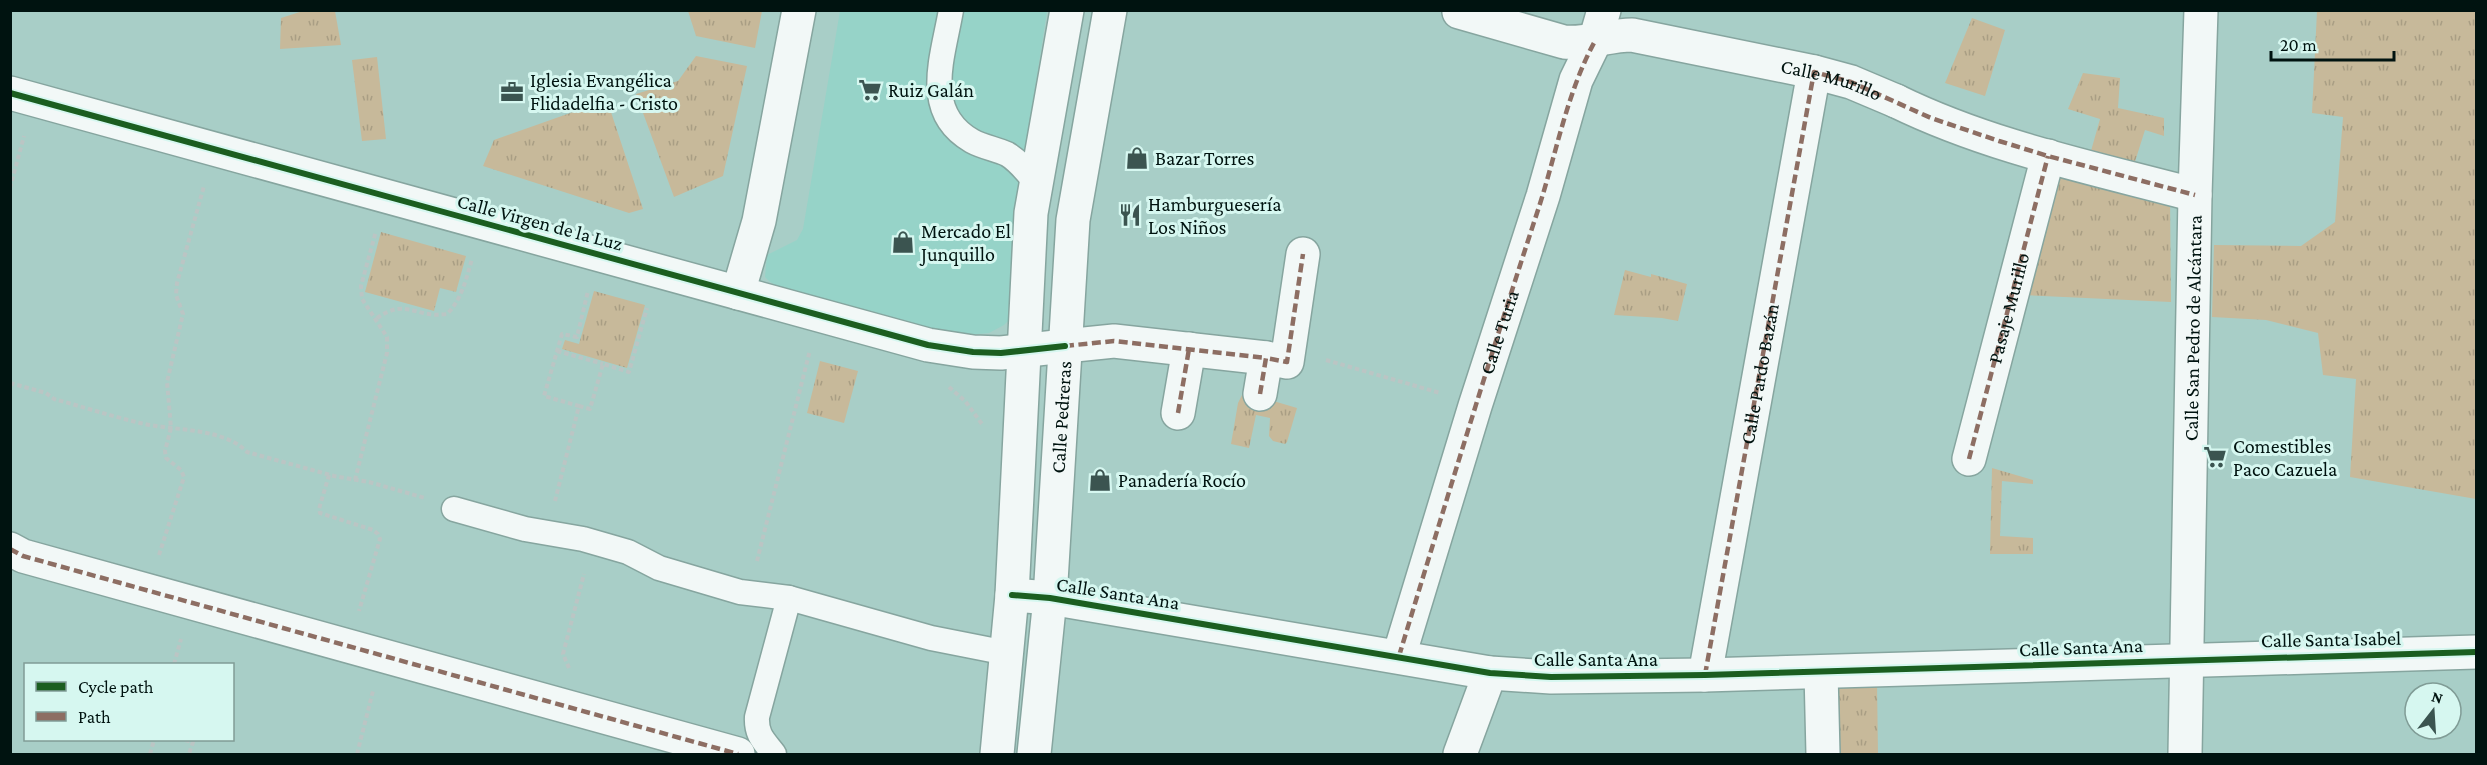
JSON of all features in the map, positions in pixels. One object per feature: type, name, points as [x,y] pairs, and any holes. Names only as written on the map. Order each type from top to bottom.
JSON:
[{"type":"street","points":[[738,293],[759,221],[799,10]]},
{"type":"street","name":"Calle Pedreras","points":[[997,754],[1012,595],[1031,213],[1067,10]]},
{"type":"street","name":"Calle Pedreras","points":[[1034,754],[1050,598],[1073,220],[1110,10]]},
{"type":"street","name":"Calle San Pedro de Alcántara","points":[[2185,754],[2200,10]]},
{"type":"street","name":"Calle Murillo","points":[[1459,12],[1564,42],[1580,43],[1599,26],[1614,35],[1632,35],[1814,72],[1851,82],[1931,118],[2048,156],[2195,195]]},
{"type":"street","name":"Calle Turia","points":[[1399,656],[1475,406],[1543,196],[1576,80],[1599,26]]},
{"type":"street","name":"Calle Pardo Bazán","points":[[1705,675],[1814,72]]},
{"type":"street","name":"Calle Virgen de la Luz","points":[[10,93],[928,345],[973,352],[1001,353],[1114,341],[1287,362],[1303,254]]},
{"type":"street","name":"Pasaje Murillo","points":[[1969,459],[2048,156]]},
{"type":"street","points":[[1178,413],[1189,349]]},
{"type":"street","points":[[1260,394],[1266,358]]},
{"type":"street","points":[[10,549],[23,556],[738,754]]},
{"type":"street","name":"Calle Santa Ana","points":[[1012,595],[1050,598],[1490,673],[1551,677],[1821,672],[2187,659]]},
{"type":"street","name":"Calle Santa Isabel","points":[[2187,659],[2476,652]]},
{"type":"street","points":[[1821,672],[1823,754]]},
{"type":"street","points":[[1460,754],[1490,673]]},
{"type":"lane","points":[[951,10],[939,81],[939,99],[945,116],[957,131],[972,141],[1008,155],[1022,166],[1037,184]]},
{"type":"lane","points":[[454,509],[525,530],[567,535],[638,555],[659,568],[748,594],[789,598],[931,638],[1007,653]]},
{"type":"lane","points":[[774,754],[759,735],[756,728],[757,717],[789,598]]},
{"type":"path","points":[[10,188],[27,127]]},
{"type":"path","points":[[151,591],[163,543],[184,477],[181,470],[166,458],[165,451],[171,428],[167,382],[183,314],[176,295],[177,283],[207,178]]},
{"type":"path","points":[[355,480],[387,353],[387,337],[362,299],[361,286],[377,226]]},
{"type":"path","points":[[376,318],[389,309],[398,307],[424,314],[447,314],[456,305],[461,295],[474,252]]},
{"type":"path","points":[[590,284],[576,337],[562,333],[544,396],[590,409],[603,364]]},
{"type":"path","points":[[557,351],[629,372],[649,301]]},
{"type":"path","points":[[748,594],[811,346]]},
{"type":"path","points":[[1326,360],[1440,393]]},
{"type":"path","points":[[941,382],[965,401],[984,428]]},
{"type":"path","points":[[10,383],[46,393],[54,399],[142,424],[193,430],[221,438],[242,447],[247,452],[329,475],[391,488],[454,509]]},
{"type":"path","points":[[547,533],[579,406]]},
{"type":"path","points":[[329,475],[319,508],[320,513],[373,530],[380,539],[349,646]]},
{"type":"path","points":[[578,709],[578,688],[563,654],[593,542]]},
{"type":"path","points":[[357,754],[382,656]]},
{"type":"path","points":[[188,741],[193,742],[189,754]]},
{"type":"shaded area","points":[[840,11],[1047,11],[1020,187],[1011,318],[1004,325],[989,333],[956,336],[781,288],[765,277],[767,255],[797,240],[803,229]]},
{"type":"green space","points":[[306,10],[335,11],[341,45],[280,49],[281,18]]},
{"type":"green space","points":[[688,11],[762,11],[755,48],[696,36]]},
{"type":"green space","points":[[2317,11],[2476,11],[2476,499],[2350,477],[2356,379],[2323,375],[2318,333],[2266,320],[2212,317],[2214,245],[2301,246],[2335,222],[2343,117],[2312,113]]},
{"type":"green space","points":[[1972,18],[2005,30],[1985,96],[1945,83]]},
{"type":"green space","points":[[696,56],[747,66],[723,176],[674,197],[636,94],[678,81]]},
{"type":"green space","points":[[377,57],[386,139],[362,141],[352,60]]},
{"type":"green space","points":[[2083,73],[2120,78],[2118,108],[2164,118],[2164,136],[2145,130],[2132,171],[2089,158],[2100,119],[2068,109]]},
{"type":"green space","points":[[607,100],[643,209],[629,213],[483,166],[494,140]]},
{"type":"green space","points":[[2054,167],[2170,198],[2171,302],[2022,295]]},
{"type":"green space","points":[[381,232],[466,256],[456,292],[440,288],[434,311],[365,292]]},
{"type":"green space","points":[[1625,270],[1651,277],[1651,274],[1687,284],[1678,321],[1614,315]]},
{"type":"green space","points":[[594,291],[645,305],[627,368],[562,349],[565,340],[579,344]]},
{"type":"green space","points":[[820,361],[858,371],[844,423],[807,413]]},
{"type":"green space","points":[[1242,395],[1267,399],[1297,408],[1285,444],[1273,441],[1269,436],[1270,418],[1256,415],[1249,448],[1231,444],[1238,403]]},
{"type":"green space","points":[[1992,468],[2033,480],[2033,484],[2002,481],[2000,536],[2033,538],[2033,554],[1990,554]]},
{"type":"green space","points":[[1877,682],[1878,754],[1831,754],[1830,684]]},
{"type":"marked path","points":[[1399,656],[1576,82],[1595,41]]},
{"type":"marked path","points":[[1705,675],[1814,72],[1851,82],[1931,118],[1999,141],[2195,195]]},
{"type":"marked path","points":[[1969,459],[2048,156]]},
{"type":"marked path","points":[[1260,394],[1266,358],[1287,362],[1303,254]]},
{"type":"marked path","points":[[1065,346],[1114,341],[1266,358]]},
{"type":"marked path","points":[[1178,413],[1189,349]]},
{"type":"marked path","points":[[10,549],[23,556],[738,754]]},
{"type":"cycle path","points":[[10,93],[928,345],[973,352],[1001,353],[1065,346]]},
{"type":"cycle path","points":[[1012,595],[1050,598],[1490,673],[1551,677],[1705,675],[2476,652]]},
{"type":"place","name":"Ruiz Galán","points":[[870,90]]},
{"type":"place","name":"Iglesia Evangélica Flidadelfia - Cristo","points":[[512,92]]},
{"type":"place","name":"Bazar Torres","points":[[1137,158]]},
{"type":"place","name":"Hamburguesería Los Niños","points":[[1130,215]]},
{"type":"place","name":"Mercado El Junquillo","points":[[903,242]]},
{"type":"place","name":"Comestibles Paco Cazuela","points":[[2215,457]]},
{"type":"place","name":"Panadería Rocío","points":[[1100,480]]}]
